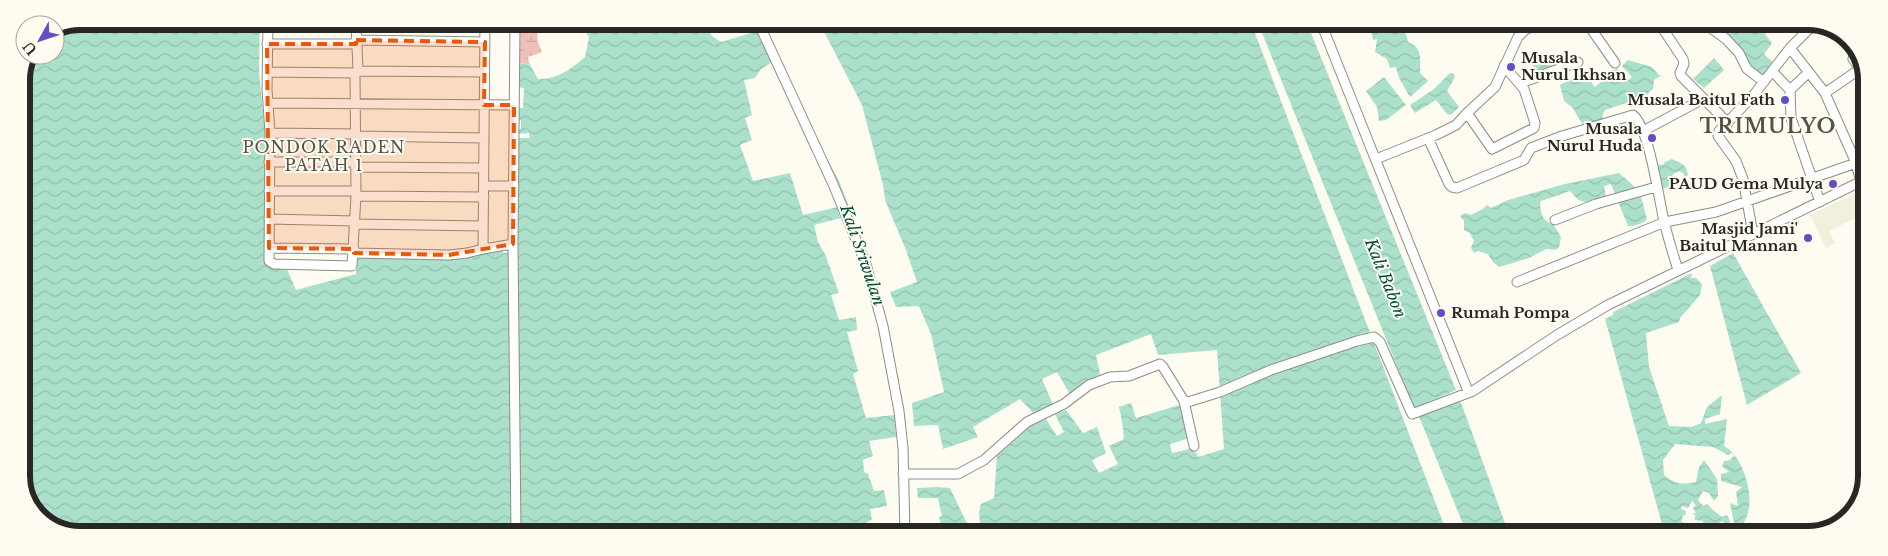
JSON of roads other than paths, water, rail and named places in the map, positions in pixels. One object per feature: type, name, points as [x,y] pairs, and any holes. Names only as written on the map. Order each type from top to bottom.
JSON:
[{"type":"street","points":[[268,30],[267,89],[270,133],[269,261],[274,264],[352,266],[356,194],[356,30]]},
{"type":"street","points":[[483,249],[485,30]]},
{"type":"street","points":[[515,30],[513,244],[516,526]]},
{"type":"street","points":[[762,30],[833,184],[866,264],[883,326],[899,412],[903,448],[905,526]]},
{"type":"street","points":[[1324,30],[1468,391]]},
{"type":"street","points":[[1376,159],[1454,127],[1492,90],[1518,37],[1525,30]]},
{"type":"street","points":[[1592,30],[1616,63]]},
{"type":"street","points":[[1664,30],[1683,59],[1684,64],[1680,73],[1681,76],[1728,123]]},
{"type":"street","points":[[1714,30],[1739,52],[1747,69],[1764,82]]},
{"type":"street","points":[[1753,234],[1739,168],[1718,136],[1719,131],[1764,82],[1790,48],[1808,30]]},
{"type":"street","points":[[267,44],[484,42]]},
{"type":"street","points":[[1790,48],[1825,93],[1858,168]]},
{"type":"street","points":[[1521,83],[1578,62]]},
{"type":"street","points":[[1467,113],[1492,149],[1516,138],[1535,126],[1526,93],[1521,83],[1504,66]]},
{"type":"street","points":[[1772,71],[1790,90],[1792,118],[1820,202]]},
{"type":"street","points":[[1825,93],[1857,71]]},
{"type":"street","points":[[267,72],[484,72]]},
{"type":"street","points":[[1790,90],[1809,72]]},
{"type":"street","points":[[1643,131],[1703,99]]},
{"type":"street","points":[[269,103],[514,105]]},
{"type":"street","points":[[1428,138],[1449,184],[1455,188],[1462,187],[1524,160],[1531,148],[1630,115],[1636,116],[1643,131],[1664,222],[1678,270]]},
{"type":"street","points":[[270,133],[484,138]]},
{"type":"street","points":[[270,162],[484,168]]},
{"type":"street","points":[[1517,282],[1664,222],[1716,212],[1856,163]]},
{"type":"street","points":[[1184,401],[1188,402],[1220,392],[1271,370],[1358,340],[1374,338],[1380,342],[1412,414],[1468,391],[1473,391],[1557,335],[1608,305],[1858,184]]},
{"type":"street","points":[[484,186],[514,186]]},
{"type":"street","points":[[1555,220],[1596,204],[1656,187]]},
{"type":"street","points":[[269,191],[484,197]]},
{"type":"street","points":[[269,219],[483,226]]},
{"type":"street","points":[[269,248],[450,255],[513,244]]},
{"type":"street","points":[[903,474],[952,475],[964,471],[992,453],[1027,422],[1064,404],[1088,385],[1110,378],[1128,376],[1158,364],[1163,367],[1184,401],[1194,446]]},
{"type":"water","points":[[260,30],[259,72],[265,130],[267,264],[286,267],[296,290],[356,274],[358,256],[468,258],[503,247],[503,253],[509,252],[511,526],[73,526],[52,518],[40,507],[30,480],[31,70],[33,65],[65,65],[65,33],[70,31]]},
{"type":"water","points":[[584,30],[709,30],[712,36],[721,42],[758,31],[771,63],[761,69],[755,78],[744,80],[752,115],[745,118],[752,140],[740,145],[753,181],[790,173],[803,215],[838,207],[841,218],[814,225],[818,242],[825,254],[839,293],[831,295],[839,320],[856,317],[857,330],[847,332],[858,371],[853,374],[866,418],[894,415],[896,437],[869,441],[873,456],[863,460],[864,472],[868,474],[874,491],[884,490],[887,506],[870,509],[872,519],[866,523],[867,526],[519,526],[518,138],[530,138],[529,133],[518,134],[518,130],[521,129],[521,120],[518,121],[518,108],[523,108],[524,88],[518,87],[519,64],[529,63],[538,79],[558,76],[585,57],[589,37]]},
{"type":"water","points":[[823,30],[1254,30],[1444,526],[980,526],[979,512],[981,504],[994,498],[997,455],[1029,426],[1046,419],[1057,436],[1064,432],[1055,414],[1066,410],[1083,433],[1097,427],[1106,453],[1092,460],[1099,473],[1118,464],[1109,446],[1124,439],[1119,407],[1131,403],[1136,418],[1183,404],[1190,438],[1170,444],[1172,453],[1194,448],[1198,457],[1224,449],[1217,350],[1158,355],[1151,334],[1096,355],[1100,374],[1071,396],[1057,372],[1042,379],[1053,405],[1034,414],[1020,399],[973,427],[978,437],[943,449],[938,425],[914,426],[912,403],[944,392],[931,334],[919,306],[896,307],[890,292],[917,282],[885,200],[883,185],[862,105]]},
{"type":"water","name":"Kali Babon","points":[[1261,30],[1310,30],[1456,390],[1415,408]]},
{"type":"water","points":[[1371,30],[1405,30],[1408,42],[1416,47],[1420,54],[1420,73],[1428,81],[1410,97],[1399,78],[1396,67],[1390,68],[1387,59],[1375,52],[1377,39],[1373,40]]},
{"type":"water","points":[[1719,30],[1770,30],[1765,34],[1772,43],[1764,54],[1775,64],[1764,78],[1758,76]]},
{"type":"water","points":[[1560,55],[1565,64],[1537,76],[1533,65]]},
{"type":"water","points":[[1714,58],[1724,70],[1704,88],[1693,79]]},
{"type":"water","points":[[1628,60],[1652,67],[1659,75],[1662,75],[1654,80],[1653,89],[1644,97],[1605,110],[1602,116],[1604,121],[1583,125],[1572,107],[1564,101],[1560,85],[1583,73],[1595,87],[1617,68],[1626,82],[1632,77],[1622,66]]},
{"type":"water","points":[[1450,73],[1454,74],[1455,77],[1447,91],[1459,107],[1451,115],[1447,114],[1436,100],[1415,113],[1410,105],[1434,89]]},
{"type":"water","points":[[1384,77],[1406,105],[1386,120],[1379,121],[1377,107],[1366,91]]},
{"type":"water","points":[[1672,159],[1685,167],[1688,175],[1685,177],[1679,171],[1673,174],[1673,186],[1658,190],[1653,164],[1663,165]]},
{"type":"water","points":[[1619,173],[1635,187],[1641,197],[1647,219],[1641,223],[1628,226],[1611,184],[1604,186],[1606,197],[1597,201],[1582,201],[1570,191],[1541,201],[1540,207],[1543,217],[1546,221],[1553,224],[1561,237],[1559,247],[1556,250],[1546,249],[1529,258],[1499,267],[1488,254],[1478,251],[1474,253],[1471,248],[1474,241],[1470,233],[1464,230],[1464,221],[1460,216],[1465,213],[1471,215],[1487,205],[1491,208],[1508,200],[1565,184]]},
{"type":"water","points":[[1733,253],[1801,373],[1747,405],[1710,266]]},
{"type":"water","points":[[1692,273],[1691,278],[1696,278],[1702,284],[1700,295],[1680,318],[1679,322],[1646,333],[1649,367],[1669,426],[1692,427],[1701,423],[1707,407],[1722,395],[1720,414],[1705,419],[1705,424],[1727,419],[1724,446],[1732,452],[1739,462],[1748,485],[1749,510],[1745,521],[1741,526],[1736,526],[1734,523],[1730,503],[1738,506],[1736,492],[1742,487],[1721,481],[1721,474],[1729,472],[1722,466],[1724,461],[1730,460],[1734,456],[1732,453],[1728,455],[1713,447],[1675,444],[1663,460],[1664,475],[1679,483],[1696,482],[1699,467],[1704,460],[1717,479],[1718,496],[1714,501],[1709,493],[1703,491],[1698,500],[1703,506],[1707,504],[1722,517],[1727,515],[1730,521],[1729,524],[1725,524],[1722,521],[1719,523],[1719,526],[1702,526],[1703,521],[1695,520],[1693,513],[1696,513],[1693,508],[1696,505],[1692,501],[1688,508],[1682,506],[1681,509],[1686,511],[1686,514],[1681,522],[1686,523],[1688,526],[1662,526],[1605,319],[1613,315],[1613,312]]},
{"type":"water","points":[[1459,397],[1506,526],[1464,526],[1418,414]]},
{"type":"water","points":[[917,488],[950,488],[968,526],[941,526],[939,517],[942,516],[938,498],[918,498]]},
{"type":"waterway","name":"Kali Sriwulan","points":[[825,157],[838,181],[859,235]]},
{"type":"waterway","name":"Kali Sriwulan","points":[[877,287],[883,309]]},
{"type":"waterway","name":"Kali Sriwulan","points":[[907,447],[908,457]]},
{"type":"place","name":"Musala Nurul Ikhsan","points":[[1511,67]]},
{"type":"place","name":"Musala Baitul Fath","points":[[1785,100]]},
{"type":"place","name":"Musala Nurul Huda","points":[[1652,138]]},
{"type":"place","name":"PAUD Gema Mulya","points":[[1833,184]]},
{"type":"place","name":"Masjid Jami' Baitul Mannan","points":[[1808,238]]},
{"type":"place","name":"Rumah Pompa","points":[[1441,313]]},
{"type":"district","name":"TRIMULYO","points":[[1768,126]]},
{"type":"district","name":"PONDOK RADEN PATAH 1","points":[[324,156]]}]
